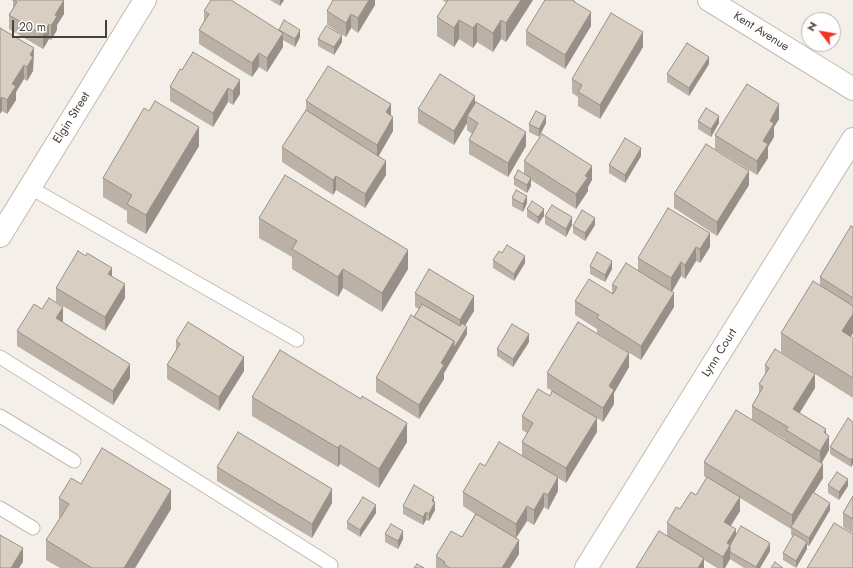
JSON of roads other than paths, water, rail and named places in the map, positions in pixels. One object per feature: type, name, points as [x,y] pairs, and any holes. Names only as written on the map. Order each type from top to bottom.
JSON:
[{"type":"street","name":"Elgin Street","points":[[0,236],[145,0]]},
{"type":"street","name":"Kent Avenue","points":[[709,0],[853,89]]},
{"type":"street","name":"Lynn Court","points":[[586,568],[853,139]]},
{"type":"lane","points":[[30,187],[297,340]]},
{"type":"lane","points":[[0,358],[331,565]]},
{"type":"lane","points":[[0,416],[74,462]]},
{"type":"lane","points":[[0,508],[33,528]]}]
